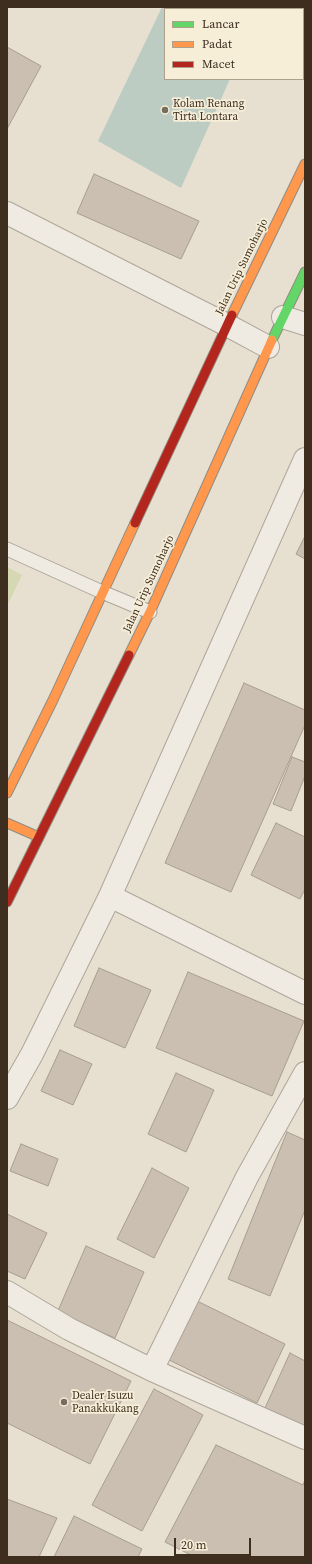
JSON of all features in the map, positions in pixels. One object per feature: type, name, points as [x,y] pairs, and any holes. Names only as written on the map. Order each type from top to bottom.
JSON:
[{"type":"highway","name":"Jalan Urip Sumoharjo","points":[[7,793],[53,700],[102,592],[228,325],[299,191],[305,164]]},
{"type":"highway","name":"Jalan Urip Sumoharjo","points":[[7,902],[150,612],[268,347],[305,272]]},
{"type":"highway","points":[[7,823],[39,838]]},
{"type":"street","points":[[7,214],[228,325],[268,347]]},
{"type":"street","points":[[283,316],[305,324]]},
{"type":"street","points":[[7,1098],[32,1054],[110,896],[305,458]]},
{"type":"street","points":[[110,896],[305,994]]},
{"type":"street","points":[[152,1370],[247,1177],[305,1073]]},
{"type":"street","points":[[7,1292],[69,1329],[152,1370],[305,1438]]},
{"type":"lane","points":[[7,549],[150,612]]},
{"type":"green space","points":[[7,567],[22,575],[7,606]]},
{"type":"shaded area","name":"Kolam Renang Tirta Lontara","points":[[162,7],[263,7],[164,8],[164,80],[230,80],[181,188],[98,141]]},
{"type":"building","points":[[7,47],[41,66],[7,129]]},
{"type":"building","points":[[94,174],[199,221],[181,259],[77,213]]},
{"type":"building","points":[[305,536],[305,559],[296,554]]},
{"type":"building","points":[[244,683],[305,710],[305,725],[231,892],[165,863]]},
{"type":"building","points":[[292,757],[305,762],[305,776],[291,811],[273,804]]},
{"type":"building","points":[[276,823],[305,837],[305,889],[300,899],[251,875]]},
{"type":"building","points":[[99,968],[151,990],[125,1048],[74,1026]]},
{"type":"building","points":[[188,972],[304,1021],[272,1096],[156,1048]]},
{"type":"building","points":[[60,1050],[92,1064],[73,1105],[41,1091]]},
{"type":"building","points":[[176,1073],[214,1090],[186,1152],[148,1134]]},
{"type":"building","points":[[287,1132],[305,1140],[305,1210],[270,1296],[228,1279]]},
{"type":"building","points":[[21,1144],[58,1159],[48,1186],[10,1171]]},
{"type":"building","points":[[152,1168],[189,1188],[154,1258],[117,1239]]},
{"type":"building","points":[[7,1214],[47,1233],[25,1279],[7,1271]]},
{"type":"building","points":[[86,1246],[144,1272],[115,1338],[57,1313]]},
{"type":"building","points":[[193,1299],[285,1344],[257,1403],[165,1358]]},
{"type":"building","name":"Dealer Isuzu Panakkukang","points":[[7,1320],[131,1381],[90,1464],[7,1423]]},
{"type":"building","points":[[290,1353],[305,1361],[305,1427],[265,1408]]},
{"type":"building","points":[[154,1389],[203,1415],[142,1531],[92,1505]]},
{"type":"building","points":[[216,1445],[303,1485],[305,1480],[305,1557],[195,1557],[165,1542]]},
{"type":"building","points":[[7,1499],[57,1518],[39,1557],[7,1557]]},
{"type":"building","points":[[74,1516],[142,1549],[138,1557],[54,1557]]},
{"type":"traffic: fast","points":[[272,340],[305,272]]},
{"type":"traffic: slow","points":[[232,315],[305,164]]},
{"type":"traffic: slow","points":[[129,655],[150,612],[272,340]]},
{"type":"traffic: slow","points":[[7,793],[53,700],[135,523]]},
{"type":"traffic: slow","points":[[7,823],[39,837]]},
{"type":"traffic: jam","points":[[135,523],[232,315]]},
{"type":"traffic: jam","points":[[7,902],[129,655]]},
{"type":"place","name":"Kolam Renang Tirta Lontara","points":[[165,110]]},
{"type":"place","name":"Dealer Isuzu Panakkukang","points":[[64,1402]]}]
